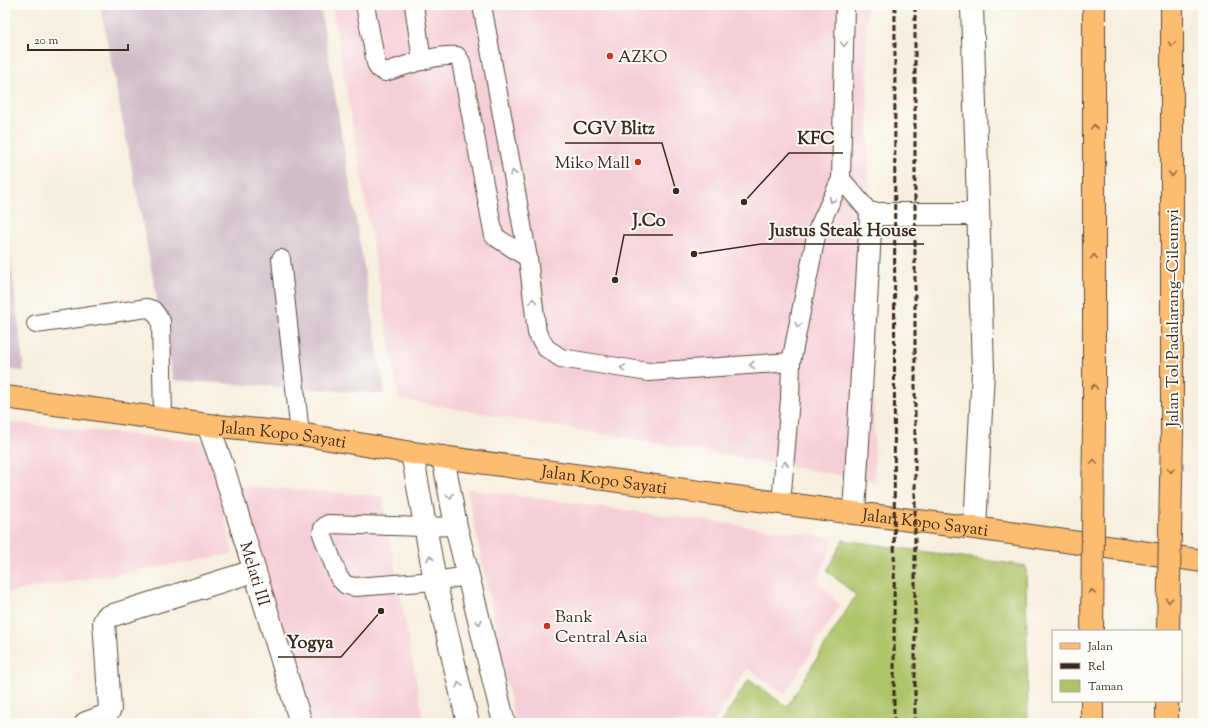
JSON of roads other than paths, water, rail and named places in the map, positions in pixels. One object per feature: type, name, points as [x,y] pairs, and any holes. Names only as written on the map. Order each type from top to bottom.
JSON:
[{"type":"main road","points":[[1092,630],[1094,426],[1094,5]]},
{"type":"main road","name":"Jalan Tol Padalarang–Cileunyi","points":[[1168,630],[1172,431],[1172,5]]},
{"type":"main road","name":"Jalan Kopo Sayati","points":[[5,397],[208,425],[300,434],[412,453],[975,528],[1203,561]]},
{"type":"main road","points":[[1092,702],[1092,723]]},
{"type":"main road","points":[[1167,702],[1167,723]]},
{"type":"street","points":[[972,5],[983,370],[975,528]]},
{"type":"street","points":[[854,513],[871,214],[978,214]]},
{"type":"street","name":"Melati III","points":[[208,425],[223,467],[301,723]]},
{"type":"street","points":[[412,453],[424,527],[435,581],[468,723]]},
{"type":"street","points":[[443,457],[456,526],[504,723]]},
{"type":"street","points":[[86,723],[105,716],[110,709],[104,622],[107,617],[254,571]]},
{"type":"lane","points":[[365,5],[376,62],[379,69],[385,72],[422,61],[449,56],[457,56],[461,62],[494,236],[528,258]]},
{"type":"lane","points":[[414,5],[422,61]]},
{"type":"lane","points":[[482,5],[528,258],[537,334],[546,348],[560,358],[648,372],[791,362]]},
{"type":"lane","points":[[781,503],[790,399],[791,362],[817,231],[841,178],[845,5]]},
{"type":"lane","points":[[841,178],[871,214]]},
{"type":"lane","points":[[281,259],[300,434]]},
{"type":"lane","points":[[36,324],[147,308],[153,310],[161,321],[164,418]]},
{"type":"lane","points":[[456,526],[424,527],[328,524],[323,528],[322,534],[339,578],[346,585],[355,587],[435,581],[468,576]]},
{"type":"railway","points":[[894,723],[895,5]]},
{"type":"railway","points":[[915,5],[915,723]]},
{"type":"place","name":"AZKO","points":[[610,56]]},
{"type":"place","name":"Miko Mall","points":[[638,162]]},
{"type":"place","name":"CGV Blitz","points":[[676,191]]},
{"type":"place","name":"KFC","points":[[744,202]]},
{"type":"place","name":"Justus Steak House","points":[[694,254]]},
{"type":"place","name":"J.Co","points":[[615,280]]},
{"type":"place","name":"Yogya","points":[[381,611]]},
{"type":"place","name":"Bank Central Asia","points":[[547,626]]}]
